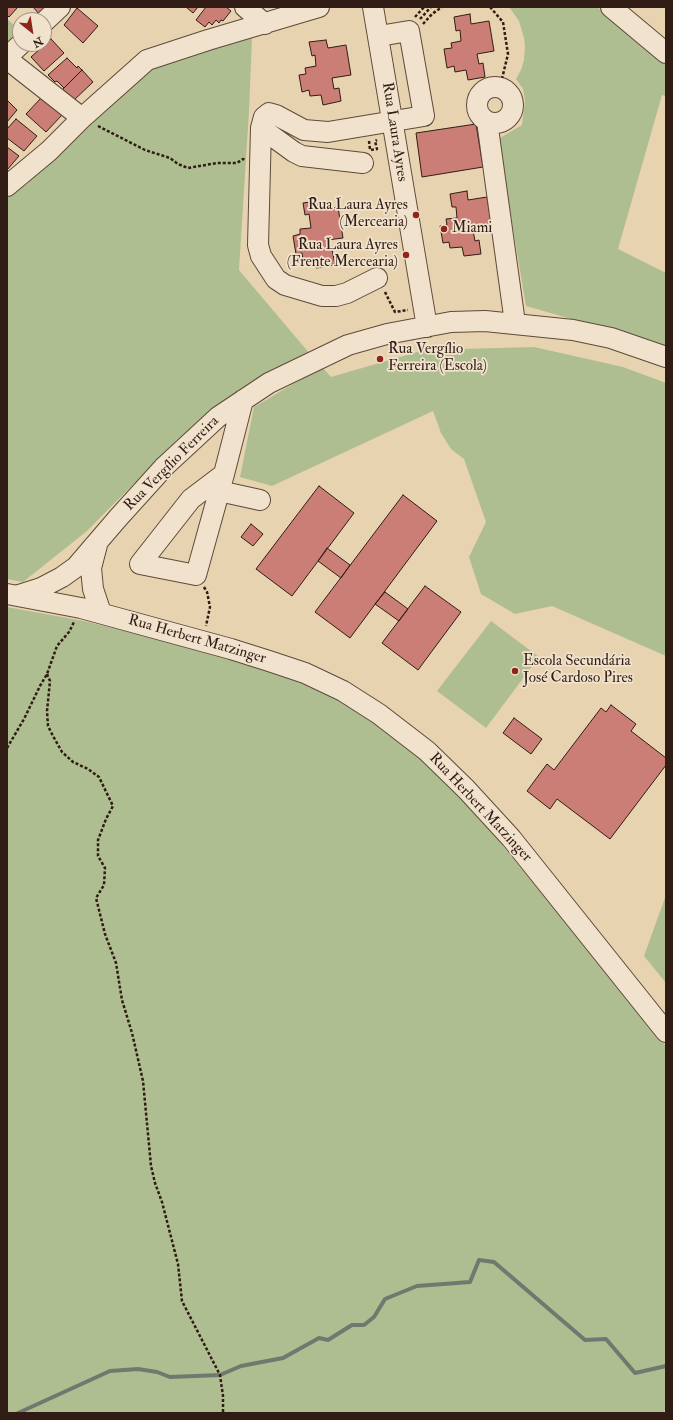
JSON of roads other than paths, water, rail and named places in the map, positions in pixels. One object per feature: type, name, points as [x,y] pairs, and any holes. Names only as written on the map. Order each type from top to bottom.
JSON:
[{"type":"street","points":[[52,14],[60,7]]},
{"type":"street","points":[[245,7],[265,24]]},
{"type":"street","points":[[7,186],[49,151],[82,118],[147,60],[319,7]]},
{"type":"street","name":"Rua Laura Ayres","points":[[373,7],[427,327]]},
{"type":"street","points":[[611,7],[666,53]]},
{"type":"street","points":[[377,278],[347,294],[322,296],[285,285],[276,278],[268,269],[261,256],[258,245],[261,128],[264,117],[269,113],[276,115],[304,130],[316,132],[328,132],[424,116],[409,30],[379,36]]},
{"type":"street","points":[[7,58],[82,118]]},
{"type":"street","points":[[500,87],[487,88],[478,98],[477,105],[478,111],[487,121],[515,323]]},
{"type":"street","points":[[261,128],[294,152],[302,156],[367,157]]},
{"type":"street","name":"Rua Vergílio Ferreira","points":[[12,595],[41,588],[62,577],[76,567],[165,466],[218,417],[269,383],[348,345],[387,334],[451,322],[485,321],[573,330],[611,338],[647,349],[666,357]]},
{"type":"street","points":[[222,482],[191,499],[140,564],[196,575],[222,482],[243,400]]},
{"type":"street","points":[[222,482],[260,500]]},
{"type":"street","name":"Rua Vergílio Ferreira","points":[[98,542],[91,568],[93,589],[101,613]]},
{"type":"street","name":"Rua Vergílio Ferreira","points":[[76,567],[70,587],[76,607]]},
{"type":"street","name":"Rua Herbert Matzinger","points":[[12,595],[101,613],[231,649],[305,673],[343,691],[379,714],[427,751],[466,789],[511,838],[666,1032]]},
{"type":"waterway","points":[[18,1413],[110,1371],[138,1369],[157,1372],[170,1377],[220,1375],[241,1366],[283,1358],[319,1338],[328,1340],[352,1325],[364,1325],[374,1317],[385,1299],[417,1286],[470,1282],[479,1260],[494,1262],[585,1340],[606,1339],[635,1373],[666,1366]]},
{"type":"place","name":"Rua Laura Ayres (Mercearia)","points":[[416,215]]},
{"type":"place","name":"Miami","points":[[444,229]]},
{"type":"place","name":"Rua Laura Ayres (Frente Mercearia)","points":[[406,255]]},
{"type":"place","name":"Rua Vergílio Ferreira (Escola)","points":[[380,359]]},
{"type":"place","name":"Escola Secundária José Cardoso Pires","points":[[515,671]]}]
